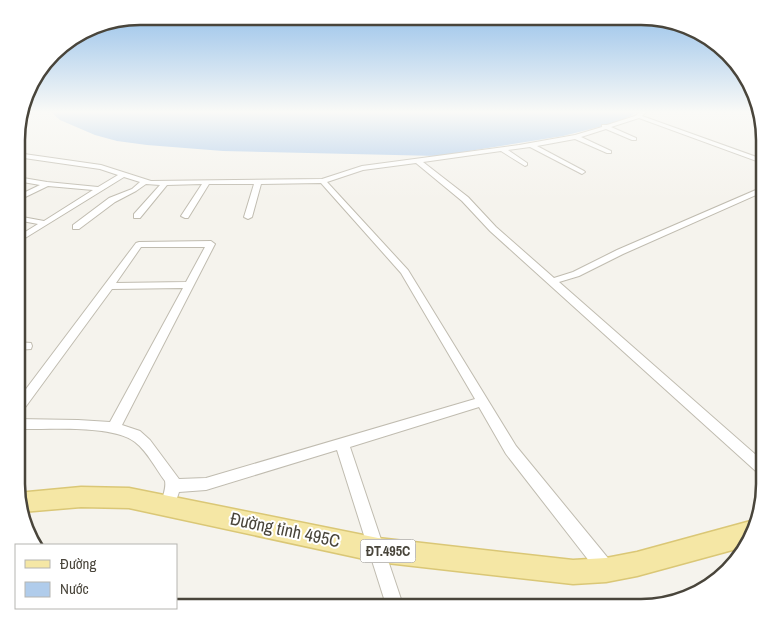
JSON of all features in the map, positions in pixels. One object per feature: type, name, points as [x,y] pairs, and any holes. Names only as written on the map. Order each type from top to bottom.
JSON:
[{"type":"main road","name":"Đường tỉnh 495C","points":[[26,501],[80,497],[129,498],[170,496],[378,550],[573,572],[606,570],[636,564],[727,540],[745,533]]},
{"type":"street","points":[[25,156],[101,167],[144,182],[322,181],[366,168],[553,141]]},
{"type":"street","points":[[585,141],[608,152]]},
{"type":"street","points":[[711,141],[756,159]]},
{"type":"street","points":[[531,145],[582,172]]},
{"type":"street","points":[[502,149],[525,164]]},
{"type":"street","points":[[418,160],[465,199],[493,229],[554,281],[756,463]]},
{"type":"street","points":[[25,235],[122,175]]},
{"type":"street","points":[[25,180],[100,189]]},
{"type":"street","points":[[322,181],[411,280],[511,450],[606,570]]},
{"type":"street","points":[[76,227],[112,200],[134,190],[144,182]]},
{"type":"street","points":[[137,216],[166,182]]},
{"type":"street","points":[[185,216],[207,182]]},
{"type":"street","points":[[248,217],[258,182]]},
{"type":"street","points":[[25,195],[47,184]]},
{"type":"street","points":[[554,281],[581,272],[620,252],[756,192]]},
{"type":"street","points":[[25,219],[44,223]]},
{"type":"street","points":[[25,399],[139,245],[211,244],[114,428]]},
{"type":"street","points":[[108,286],[189,286]]},
{"type":"street","points":[[25,424],[114,428],[135,435],[143,441],[172,479],[170,496],[482,402]]},
{"type":"street","points":[[342,444],[393,599]]},
{"type":"water","points":[[118,141],[531,141],[438,156],[223,151]]}]
